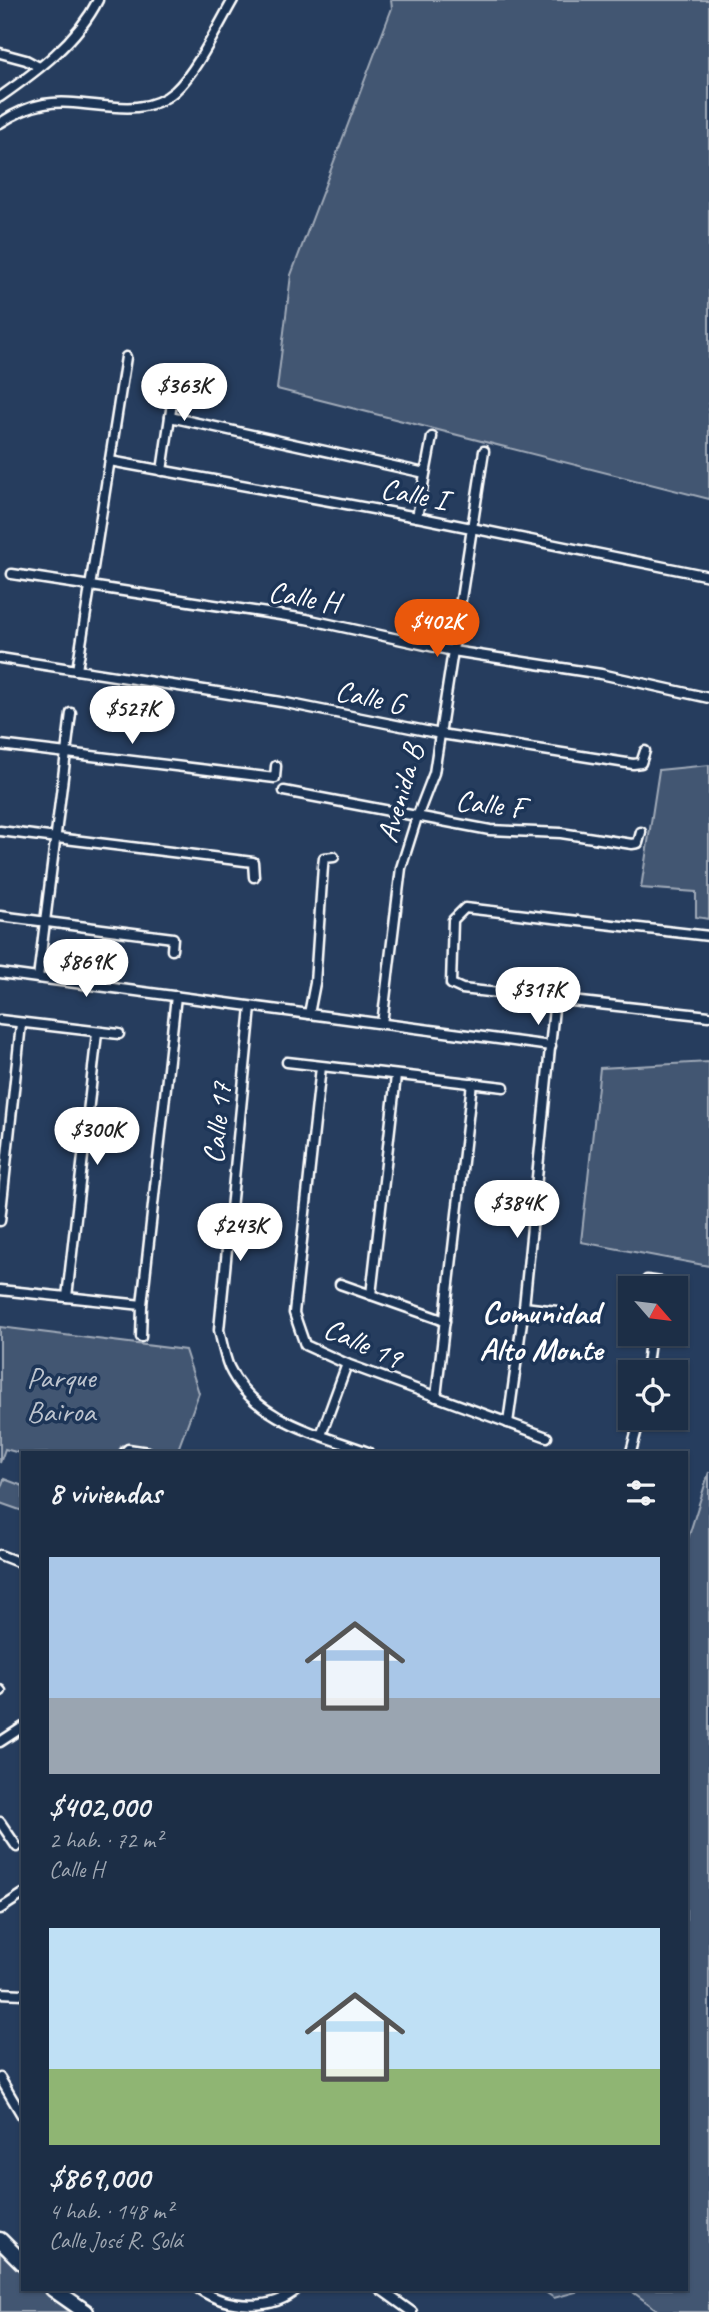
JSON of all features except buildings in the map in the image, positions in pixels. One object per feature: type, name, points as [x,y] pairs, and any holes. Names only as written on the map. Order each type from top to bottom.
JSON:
[{"type":"highway","points":[[0,2240],[21,2261]]},
{"type":"highway","points":[[56,2291],[86,2312]]},
{"type":"street","points":[[0,97],[70,40],[98,0]]},
{"type":"street","points":[[0,123],[20,110],[46,103],[132,108],[163,100],[177,90],[233,0]]},
{"type":"street","points":[[0,52],[39,67]]},
{"type":"street","points":[[77,670],[126,357]]},
{"type":"street","points":[[162,471],[177,369]]},
{"type":"street","points":[[170,417],[425,473]]},
{"type":"street","points":[[417,517],[432,437]]},
{"type":"street","name":"Avenida B","points":[[382,1024],[398,887],[417,817],[434,773],[484,451]]},
{"type":"street","name":"Calle I","points":[[110,461],[417,517],[709,576]]},
{"type":"street","name":"Calle H","points":[[12,574],[306,619],[453,651],[601,674],[709,698]]},
{"type":"street","name":"Calle G","points":[[0,658],[281,702],[441,734],[633,764],[641,763],[645,751]]},
{"type":"street","points":[[38,978],[71,713]]},
{"type":"street","points":[[0,745],[275,778],[276,766]]},
{"type":"street","name":"Calle F","points":[[284,791],[490,830],[561,834],[632,844],[638,843],[641,832]]},
{"type":"street","points":[[0,831],[253,862],[254,877]]},
{"type":"street","points":[[309,1014],[315,984],[324,858],[334,858]]},
{"type":"street","points":[[709,936],[465,908],[453,920],[451,984],[462,989],[709,1016]]},
{"type":"street","points":[[0,916],[173,938],[172,950]]},
{"type":"street","points":[[0,973],[551,1046]]},
{"type":"street","points":[[141,1337],[142,1305],[176,996]]},
{"type":"street","points":[[508,1423],[524,1307],[555,998]]},
{"type":"street","name":"Calle 17","points":[[251,1007],[219,1330],[229,1367],[250,1397],[282,1420],[365,1451]]},
{"type":"street","points":[[0,1020],[119,1034]]},
{"type":"street","points":[[0,1221],[21,1024]]},
{"type":"street","points":[[67,1297],[97,1033]]},
{"type":"street","points":[[287,1062],[504,1087]]},
{"type":"street","name":"Calle 19","points":[[321,1067],[294,1313],[305,1345],[347,1364],[547,1437]]},
{"type":"street","points":[[371,1295],[396,1076]]},
{"type":"street","points":[[436,1397],[472,1083]]},
{"type":"street","points":[[340,1284],[445,1321]]},
{"type":"street","points":[[0,1290],[142,1305]]},
{"type":"street","points":[[524,1307],[557,1311]]},
{"type":"street","points":[[321,1435],[347,1364]]},
{"type":"street","points":[[631,1451],[637,1430]]},
{"type":"street","points":[[0,1555],[21,1563]]},
{"type":"street","points":[[0,1742],[21,1728]]},
{"type":"street","points":[[1,1824],[17,1847]]},
{"type":"street","points":[[0,1909],[21,1895]]},
{"type":"street","points":[[0,1993],[21,1994]]},
{"type":"street","points":[[0,2078],[21,2112]]},
{"type":"street","points":[[202,2291],[236,2307],[254,2308],[278,2303],[294,2291]]},
{"type":"street","points":[[383,2291],[412,2312]]},
{"type":"green space","points":[[391,0],[709,0],[709,499],[277,389],[291,275],[392,8]]},
{"type":"green space","points":[[709,765],[709,919],[696,917],[696,892],[641,888],[659,770]]},
{"type":"green space","points":[[709,1062],[709,1266],[581,1242],[600,1068]]},
{"type":"green space","name":"Parque Bairoa","points":[[0,1327],[185,1350],[199,1393],[177,1451],[122,1445],[119,1451],[21,1451],[21,1453],[5,1449],[0,1463]]},
{"type":"green space","points":[[709,1472],[709,2312],[660,2312],[631,2291],[688,2291],[688,1539]]},
{"type":"green space","points":[[4,1479],[21,1485],[21,1510],[0,1503],[0,1490]]},
{"type":"green space","points":[[0,2249],[21,2271],[21,2291],[44,2291],[70,2312],[0,2312]]},
{"type":"green space","points":[[544,2291],[579,2291],[554,2298]]},
{"type":"district","name":"Comunidad Alto Monte","points":[[541,1330]]}]
